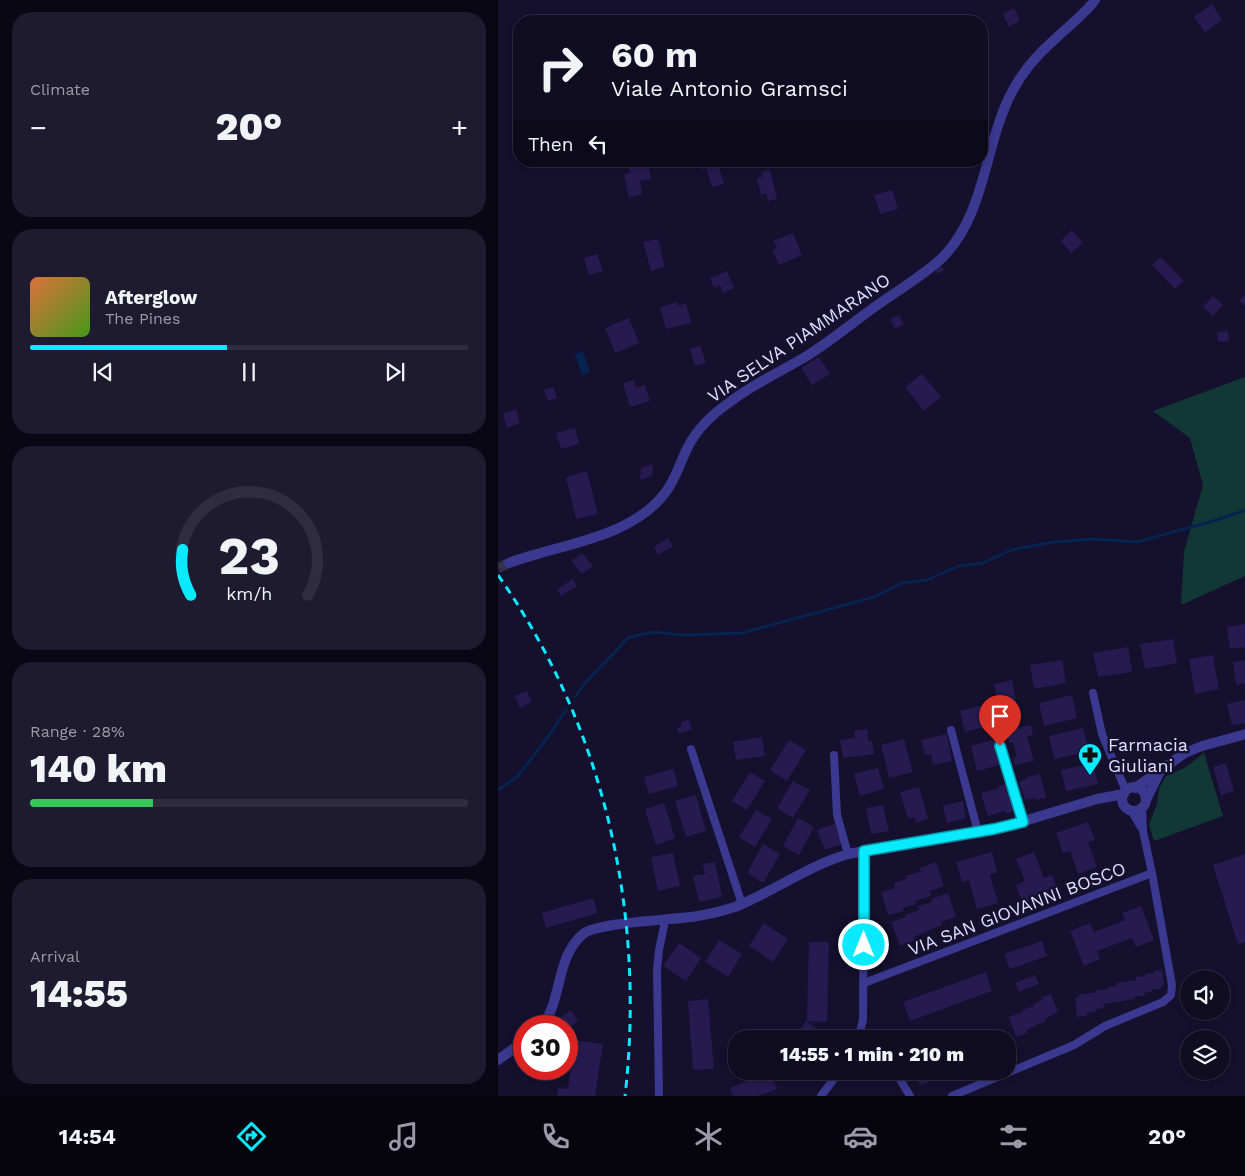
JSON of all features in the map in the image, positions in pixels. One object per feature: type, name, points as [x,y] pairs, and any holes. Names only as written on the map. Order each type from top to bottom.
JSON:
[{"type":"street","name":"VIA SELVA PIAMMARANO","points":[[988,163],[999,122],[1013,89],[1042,51],[1083,15],[1095,0]]},
{"type":"street","name":"VIA SELVA PIAMMARANO","points":[[509,563],[578,542],[622,526],[640,517],[665,493],[677,475],[692,439],[700,428],[715,414],[735,398],[812,353],[943,257],[957,242],[967,222],[987,167]]},
{"type":"street","points":[[952,1096],[1074,1046],[1105,1026],[1163,1002],[1169,998],[1172,992],[1143,830],[1102,734],[1093,693]]},
{"type":"street","points":[[994,727],[1023,822]]},
{"type":"street","points":[[951,730],[978,832]]},
{"type":"street","points":[[1128,796],[1176,759],[1190,751],[1246,734]]},
{"type":"street","points":[[691,749],[742,904]]},
{"type":"street","points":[[834,754],[836,809],[839,827],[848,854]]},
{"type":"street","points":[[1128,796],[1137,811],[1144,804],[1161,770]]},
{"type":"street","points":[[548,1015],[570,950],[586,932],[604,926],[660,921],[719,912],[742,904],[825,862],[848,854],[978,832],[1023,822],[1097,799],[1128,796],[1142,790],[1144,804],[1143,830]]},
{"type":"street","points":[[860,1030],[863,1020],[864,983],[864,851]]},
{"type":"street","name":"VIA SAN GIOVANNI BOSCO","points":[[864,983],[1152,873]]},
{"type":"street","points":[[660,921],[657,969],[660,1096]]},
{"type":"street","points":[[498,1060],[513,1049]]},
{"type":"street","points":[[821,1096],[833,1080]]},
{"type":"street","points":[[900,1080],[910,1096]]},
{"type":"green space","points":[[1245,377],[1245,576],[1181,605],[1184,552],[1203,485],[1190,438],[1153,411]]},
{"type":"green space","points":[[1204,753],[1223,816],[1154,841],[1149,824],[1157,804],[1159,789],[1166,776],[1186,767]]},
{"type":"water","points":[[583,351],[590,372],[582,375],[575,354]]},
{"type":"building","points":[[1212,4],[1222,20],[1205,32],[1194,17]]},
{"type":"building","points":[[1014,8],[1020,21],[1009,27],[1003,14]]},
{"type":"building","points":[[649,167],[651,179],[640,181],[642,194],[629,197],[624,175],[630,173],[629,168]]},
{"type":"building","points":[[701,167],[719,167],[724,184],[712,187],[706,168],[702,170]]},
{"type":"building","points":[[770,169],[777,199],[768,201],[766,193],[761,195],[757,178],[762,177],[761,172]]},
{"type":"building","points":[[892,190],[898,209],[880,214],[874,195]]},
{"type":"building","points":[[1072,230],[1083,243],[1071,253],[1061,241]]},
{"type":"building","points":[[793,233],[802,255],[779,265],[772,250],[777,248],[773,241]]},
{"type":"building","points":[[658,239],[665,267],[651,271],[643,242]]},
{"type":"building","points":[[597,254],[603,271],[589,275],[584,258]]},
{"type":"building","points":[[1161,257],[1184,281],[1175,289],[1152,265]]},
{"type":"building","points":[[941,266],[944,270],[938,274],[935,270]]},
{"type":"building","points":[[727,271],[734,288],[723,293],[720,285],[714,288],[710,278]]},
{"type":"building","points":[[1246,295],[1246,307],[1239,300]]},
{"type":"building","points":[[1213,296],[1223,305],[1213,316],[1203,307]]},
{"type":"building","points":[[677,302],[678,306],[686,303],[691,323],[666,329],[660,307]]},
{"type":"building","points":[[899,315],[904,324],[895,329],[890,319]]},
{"type":"building","points":[[629,318],[639,343],[615,353],[605,328]]},
{"type":"building","points":[[1228,331],[1229,341],[1218,342],[1217,332]]},
{"type":"building","points":[[700,346],[706,363],[695,366],[690,349]]},
{"type":"building","points":[[819,357],[830,374],[812,385],[801,368]]},
{"type":"building","points":[[922,374],[941,397],[924,411],[905,387]]},
{"type":"building","points":[[634,380],[636,388],[645,385],[650,401],[630,407],[623,383]]},
{"type":"building","points":[[553,387],[557,398],[548,401],[544,390]]},
{"type":"building","points":[[516,409],[520,423],[507,428],[503,414]]},
{"type":"building","points":[[575,428],[579,444],[561,449],[556,433]]},
{"type":"building","points":[[653,464],[652,476],[640,480],[641,468]]},
{"type":"building","points":[[587,471],[598,514],[576,519],[566,477]]},
{"type":"building","points":[[668,538],[673,546],[658,555],[654,547]]},
{"type":"building","points":[[582,553],[593,566],[582,574],[571,561]]},
{"type":"building","points":[[573,579],[577,586],[561,596],[557,589]]},
{"type":"building","points":[[1246,624],[1246,647],[1230,649],[1227,627]]},
{"type":"building","points":[[1173,639],[1177,663],[1145,669],[1140,644]]},
{"type":"building","points":[[1128,647],[1132,672],[1098,677],[1093,653]]},
{"type":"building","points":[[1213,655],[1219,689],[1195,694],[1189,659]]},
{"type":"building","points":[[1062,660],[1066,683],[1034,689],[1030,665]]},
{"type":"building","points":[[1246,660],[1246,683],[1236,685],[1233,662]]},
{"type":"building","points":[[1012,680],[1019,719],[1002,722],[994,684]]},
{"type":"building","points":[[527,691],[532,702],[520,708],[515,696]]},
{"type":"building","points":[[1072,695],[1077,718],[1044,726],[1039,703]]},
{"type":"building","points":[[1246,700],[1246,723],[1232,725],[1227,704]]},
{"type":"building","points":[[983,705],[988,726],[965,732],[960,711]]},
{"type":"building","points":[[689,720],[692,729],[679,734],[677,728],[682,726],[681,722]]},
{"type":"building","points":[[1031,725],[1033,735],[1027,737],[1034,761],[1015,765],[1013,758],[1017,757],[1013,742],[1009,743],[1006,731]]},
{"type":"building","points":[[1083,728],[1089,751],[1054,759],[1049,736]]},
{"type":"building","points":[[867,729],[868,741],[872,741],[874,754],[843,758],[840,740],[855,738],[854,731]]},
{"type":"building","points":[[947,734],[952,761],[933,765],[931,754],[925,755],[921,740]]},
{"type":"building","points":[[762,737],[765,756],[736,760],[733,742]]},
{"type":"building","points":[[904,739],[913,772],[889,778],[881,745]]},
{"type":"building","points":[[789,740],[806,750],[787,781],[770,770]]},
{"type":"building","points":[[993,740],[999,765],[977,771],[971,746]]},
{"type":"building","points":[[1093,763],[1098,784],[1066,791],[1061,770]]},
{"type":"building","points":[[1226,763],[1234,791],[1221,795],[1213,767]]},
{"type":"building","points":[[878,768],[884,789],[860,796],[854,774]]},
{"type":"building","points":[[674,769],[678,786],[649,794],[644,777]]},
{"type":"building","points":[[750,772],[765,781],[747,810],[732,801]]},
{"type":"building","points":[[1040,774],[1046,798],[1025,800],[1019,782],[1027,779],[1027,777]]},
{"type":"building","points":[[793,781],[810,790],[793,818],[777,808]]},
{"type":"building","points":[[1006,784],[1014,811],[1006,814],[1005,811],[988,816],[981,793]]},
{"type":"building","points":[[919,787],[928,819],[916,823],[914,817],[908,819],[900,792]]},
{"type":"building","points":[[696,795],[706,831],[686,837],[675,801]]},
{"type":"building","points":[[963,801],[966,818],[947,823],[943,806]]},
{"type":"building","points":[[664,803],[675,838],[656,845],[645,809]]},
{"type":"building","points":[[883,805],[889,831],[871,834],[866,808]]},
{"type":"building","points":[[756,810],[772,819],[755,847],[739,837]]},
{"type":"building","points":[[798,818],[814,827],[799,855],[783,846]]},
{"type":"building","points":[[1088,822],[1095,840],[1088,842],[1097,867],[1078,874],[1070,851],[1063,853],[1056,833]]},
{"type":"building","points":[[835,824],[842,844],[825,850],[817,830]]},
{"type":"building","points":[[763,844],[780,854],[763,883],[747,873]]},
{"type":"building","points":[[992,852],[997,872],[990,875],[998,903],[977,909],[969,880],[962,882],[956,862]]},
{"type":"building","points":[[1034,852],[1044,878],[1052,875],[1058,891],[1023,904],[1016,885],[1025,881],[1016,859]]},
{"type":"building","points":[[673,853],[680,886],[658,891],[651,857]]},
{"type":"building","points":[[1246,854],[1246,942],[1238,944],[1213,865]]},
{"type":"building","points":[[715,862],[722,897],[699,902],[693,876],[705,874],[703,864]]},
{"type":"building","points":[[936,862],[944,886],[930,891],[931,896],[915,901],[916,904],[903,908],[904,911],[888,915],[881,892],[895,888],[894,883],[907,879],[905,876],[921,871],[920,868]]},
{"type":"building","points":[[948,893],[956,917],[941,922],[942,925],[914,937],[915,940],[900,946],[891,922],[919,910],[918,906],[932,902],[931,899]]},
{"type":"building","points":[[593,898],[598,913],[546,928],[542,913]]},
{"type":"building","points":[[1141,906],[1154,940],[1136,947],[1132,938],[1097,951],[1100,959],[1084,966],[1070,931],[1090,923],[1094,932],[1125,920],[1122,913]]},
{"type":"building","points":[[764,923],[788,939],[773,962],[749,946]]},
{"type":"building","points":[[719,940],[742,954],[728,977],[705,962]]},
{"type":"building","points":[[1042,941],[1047,956],[1010,969],[1004,954]]},
{"type":"building","points":[[809,942],[829,942],[827,1022],[807,1021]]},
{"type":"building","points":[[679,943],[701,958],[686,981],[663,966]]},
{"type":"building","points":[[1162,970],[1164,985],[1161,986],[1161,989],[1151,989],[1152,992],[1144,993],[1145,996],[1135,996],[1135,999],[1103,1004],[1104,1008],[1096,1009],[1096,1012],[1086,1013],[1087,1016],[1077,1017],[1075,998],[1079,998],[1078,995],[1108,989],[1108,987],[1117,986],[1117,983],[1136,980],[1136,977],[1146,976],[1145,974]]},
{"type":"building","points":[[986,972],[992,991],[910,1021],[903,1002]]},
{"type":"building","points":[[1035,975],[1039,984],[1019,992],[1015,983]]},
{"type":"building","points":[[1051,994],[1058,1012],[1045,1019],[1046,1021],[1026,1030],[1027,1033],[1016,1037],[1016,1030],[1014,1030],[1009,1017],[1034,1006],[1033,1004],[1042,1000],[1041,998]]},
{"type":"building","points":[[708,999],[714,1069],[693,1070],[688,1001]]},
{"type":"building","points":[[571,1010],[574,1015],[564,1015]]},
{"type":"building","points":[[806,1021],[819,1030],[800,1030]]},
{"type":"building","points":[[578,1041],[603,1044],[595,1096],[557,1096],[558,1088],[568,1089],[569,1080],[578,1080]]},
{"type":"building","points":[[750,1080],[773,1080],[777,1089],[758,1096],[733,1096],[730,1088]]},
{"type":"building","points":[[918,1080],[927,1080],[927,1083],[919,1085]]},
{"type":"waterway","points":[[575,697],[585,683],[629,637],[655,632],[682,635],[742,633],[874,597],[902,583],[927,580],[959,566],[983,563],[1011,550],[1054,542],[1094,539],[1137,542],[1246,510]]},
{"type":"waterway","points":[[498,790],[517,777],[566,710]]},
{"type":"tunnel","points":[[498,568],[509,563]]},
{"type":"railway","points":[[498,575],[535,633],[566,694],[590,758],[609,824],[622,891],[629,959],[630,1027],[625,1096]]},
{"type":"place","name":"Farmacia Giuliani","points":[[1090,776]]},
{"type":"route","points":[[864,945],[864,851],[994,829],[1023,822],[1000,746]]}]
